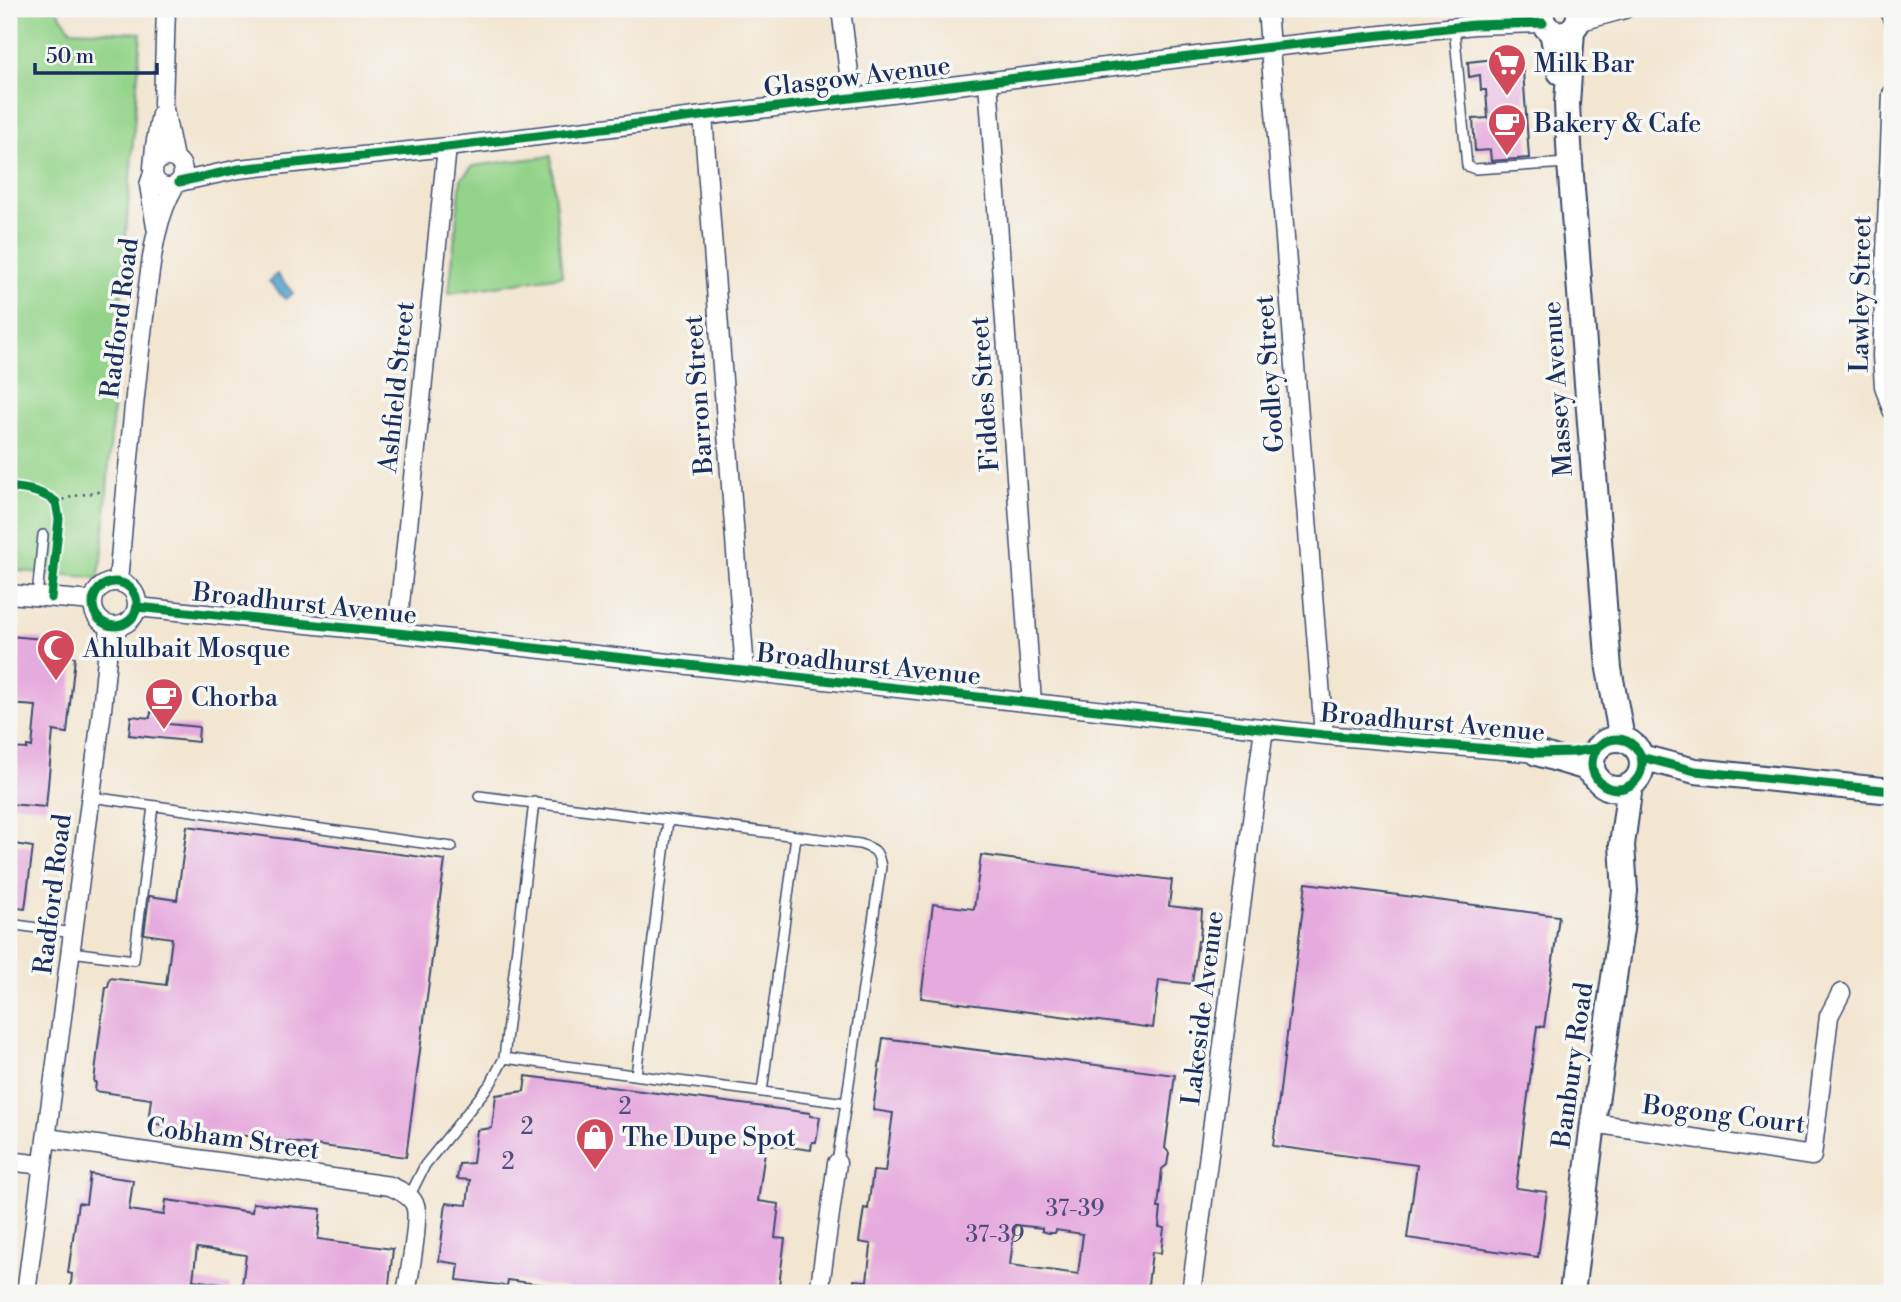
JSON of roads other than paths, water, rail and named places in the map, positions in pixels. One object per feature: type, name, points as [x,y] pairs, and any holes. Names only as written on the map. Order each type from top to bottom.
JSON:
[{"type":"street","name":"Radford Road","points":[[156,227],[149,185],[163,104],[166,9]]},
{"type":"street","points":[[841,9],[852,97]]},
{"type":"street","name":"Godley Street","points":[[1267,9],[1324,735]]},
{"type":"street","name":"Glasgow Avenue","points":[[177,184],[239,169],[447,147],[1271,47],[1474,25],[1558,19],[1625,9]]},
{"type":"street","points":[[1891,9],[1892,19]]},
{"type":"street","name":"Massey Avenue","points":[[1558,19],[1567,104],[1609,669],[1607,744],[1594,755],[1592,763],[1593,771],[1623,777]]},
{"type":"street","name":"Fiddes Street","points":[[988,81],[1032,703]]},
{"type":"street","name":"Lawley Street","points":[[1892,94],[1882,356],[1884,386],[1892,410]]},
{"type":"street","name":"Radford Road","points":[[163,104],[177,161]]},
{"type":"street","name":"Barron Street","points":[[703,116],[745,671]]},
{"type":"street","name":"Ashfield Street","points":[[397,633],[447,147]]},
{"type":"street","points":[[161,158],[177,161],[183,173],[177,184],[165,187],[154,178],[153,171],[161,158]]},
{"type":"street","name":"Glasgow Avenue","points":[[177,161],[203,168],[239,169]]},
{"type":"street","name":"Radford Road","points":[[118,582],[141,342],[156,227],[166,200],[177,184]]},
{"type":"street","points":[[111,582],[118,582],[134,593],[137,607],[124,624],[110,626],[99,619],[93,608],[93,601],[99,589],[111,582]]},
{"type":"street","points":[[9,594],[93,601]]},
{"type":"street","name":"Broadhurst Avenue","points":[[137,607],[1324,735],[1537,753],[1574,752],[1607,744]]},
{"type":"street","name":"Radford Road","points":[[26,1293],[102,710],[110,626]]},
{"type":"street","name":"Lakeside Avenue","points":[[1191,1293],[1264,729]]},
{"type":"street","points":[[1607,744],[1634,745],[1623,777]]},
{"type":"street","name":"Broadhurst Avenue","points":[[1537,753],[1623,777],[1695,771],[1892,791]]},
{"type":"street","name":"Banbury Road","points":[[1572,1293],[1625,891],[1622,845],[1623,777]]},
{"type":"street","name":"Bogong Court","points":[[1593,1123],[1812,1156],[1829,1016],[1841,993]]},
{"type":"street","name":"Cobham Street","points":[[47,1139],[390,1186],[410,1197]]},
{"type":"street","points":[[9,1161],[42,1165]]},
{"type":"street","points":[[819,1293],[837,1163]]},
{"type":"street","points":[[407,1293],[417,1218],[415,1205],[410,1197]]},
{"type":"lane","points":[[1454,27],[1467,166],[1475,169],[1570,163]]},
{"type":"lane","points":[[37,596],[43,535]]},
{"type":"lane","points":[[479,796],[860,844],[874,849],[880,857],[881,867],[837,1163]]},
{"type":"lane","points":[[91,797],[452,847]]},
{"type":"lane","points":[[410,1197],[425,1166],[491,1083],[503,1058],[534,802]]},
{"type":"lane","points":[[71,953],[134,960],[153,806]]},
{"type":"lane","points":[[635,1076],[668,820]]},
{"type":"lane","points":[[762,1092],[796,836]]},
{"type":"lane","points":[[9,924],[73,933]]},
{"type":"lane","points":[[503,1058],[845,1103]]},
{"type":"water","points":[[277,274],[293,293],[285,299],[269,281]]},
{"type":"place","name":"Milk Bar","points":[[1507,97]]},
{"type":"place","name":"Bakery & Cafe","points":[[1507,157]]},
{"type":"place","name":"Ahlulbait Mosque","points":[[56,682]]},
{"type":"place","name":"Chorba","points":[[164,731]]},
{"type":"place","name":"The Dupe Spot","points":[[595,1171]]}]
